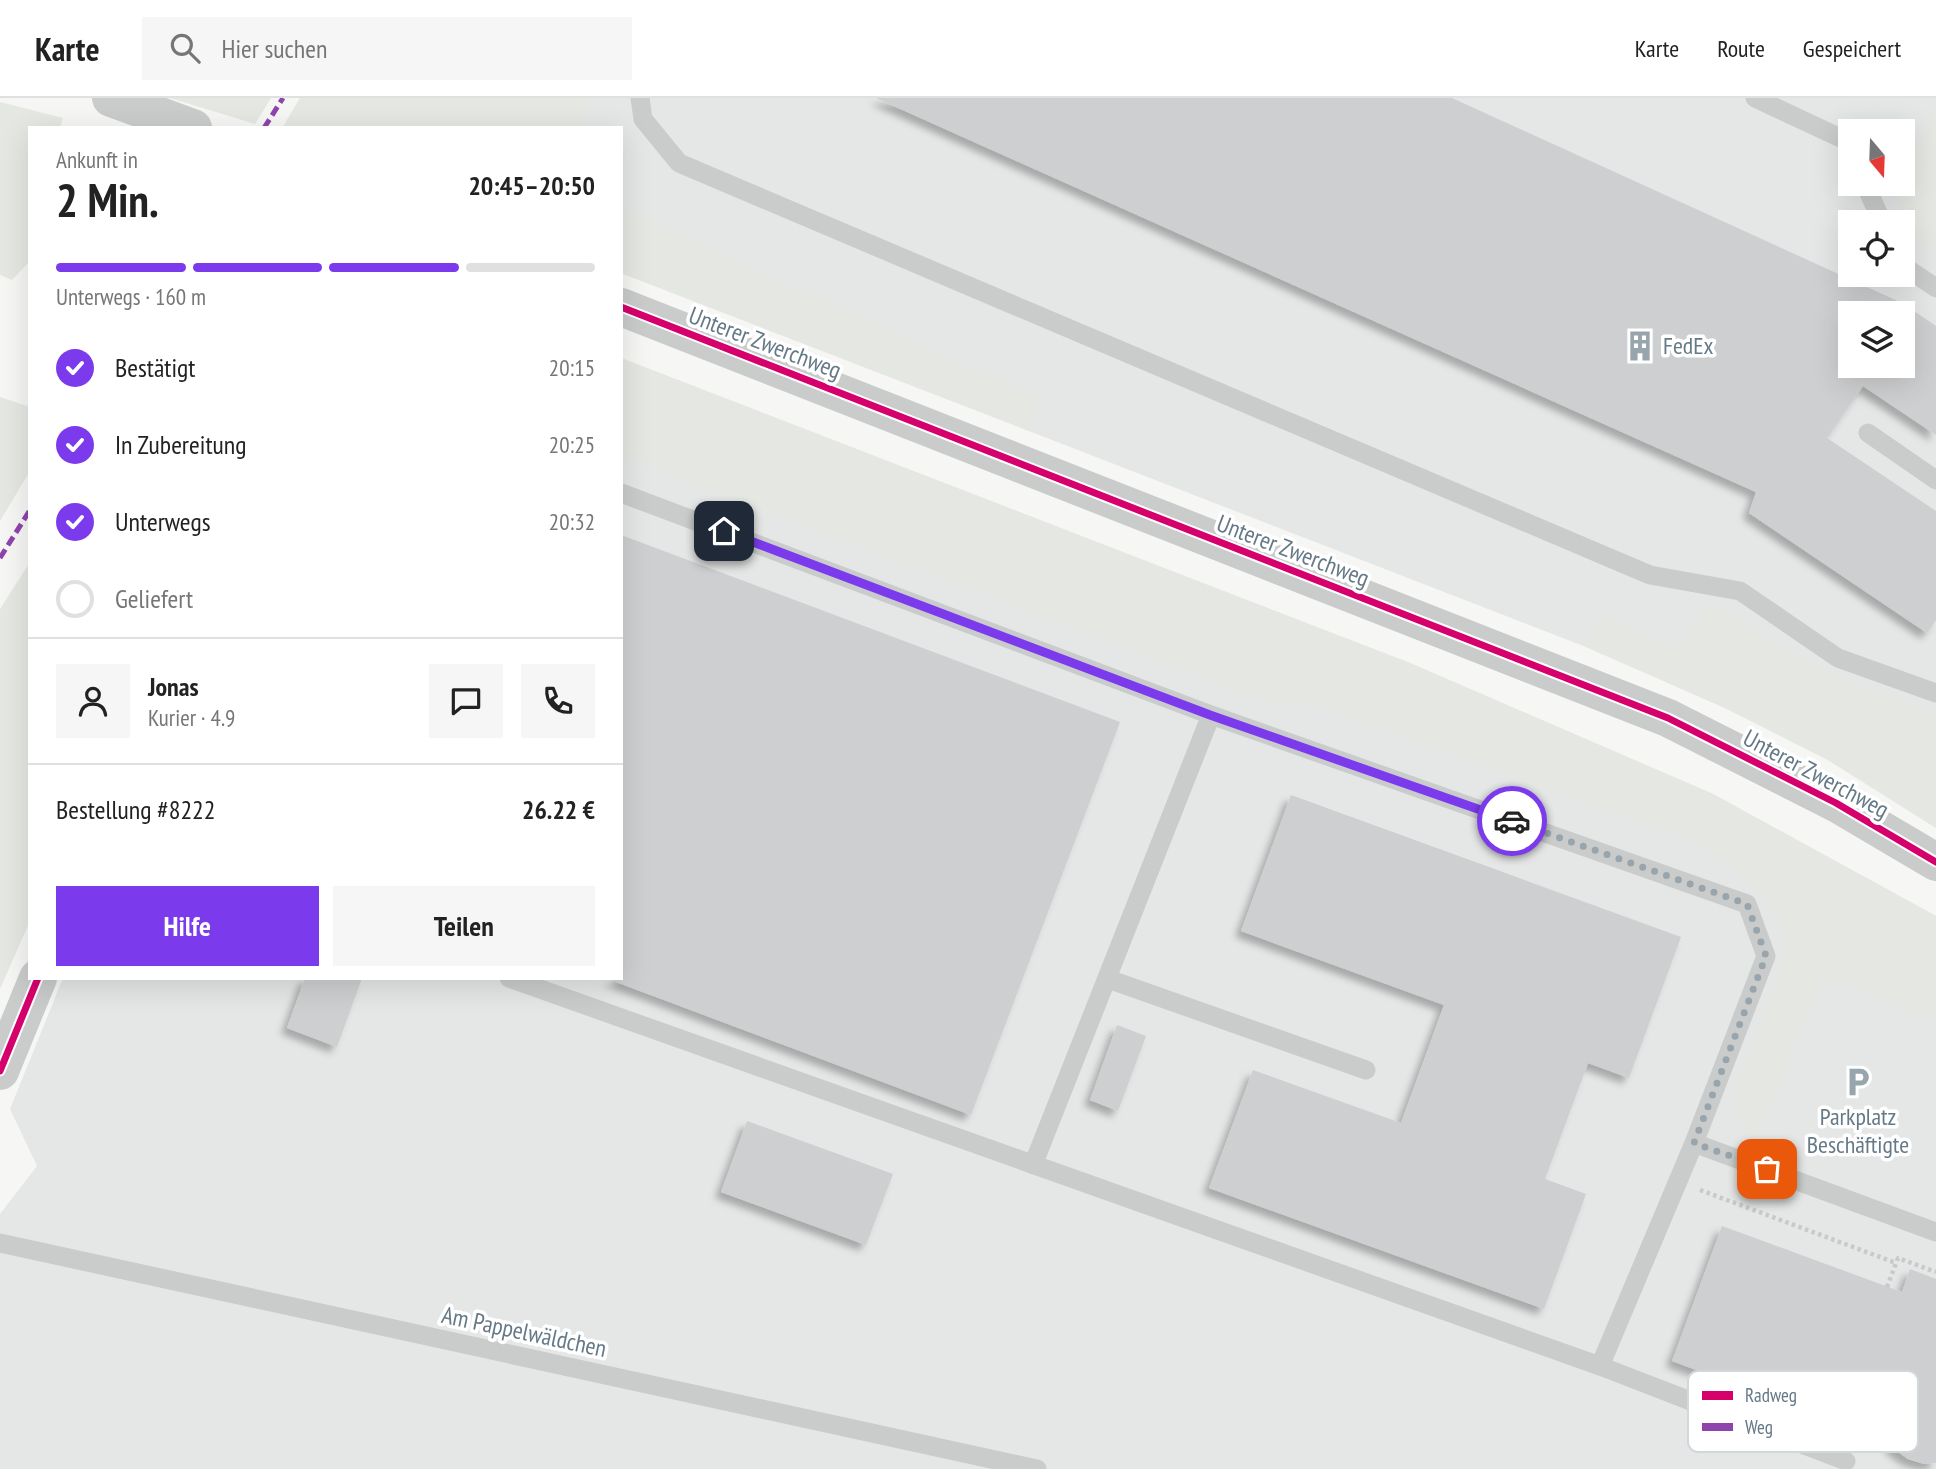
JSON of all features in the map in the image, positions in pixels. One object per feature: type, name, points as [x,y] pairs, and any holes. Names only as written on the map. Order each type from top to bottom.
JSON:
[{"type":"street","points":[[127,103],[188,126]]},
{"type":"street","name":"Unterer Zwerchweg","points":[[623,308],[1668,718],[1836,803],[1936,862]]},
{"type":"street","points":[[0,1071],[37,980]]},
{"type":"lane","points":[[640,98],[643,119],[679,163],[1650,575],[1740,591],[1838,657],[1936,693]]},
{"type":"lane","points":[[1755,98],[1838,137]]},
{"type":"lane","points":[[1915,274],[1936,288]]},
{"type":"lane","points":[[1867,433],[1936,480]]},
{"type":"lane","points":[[623,494],[1210,715],[1747,904],[1766,956],[1694,1143],[1600,1366]]},
{"type":"lane","points":[[1033,1165],[1210,715]]},
{"type":"lane","points":[[1108,979],[1366,1070]]},
{"type":"lane","points":[[515,980],[1600,1366],[1688,1400]]},
{"type":"lane","points":[[1694,1143],[1936,1232]]},
{"type":"lane","name":"Am Pappelwäldchen","points":[[0,1243],[1037,1469]]},
{"type":"lane","points":[[1823,1452],[1846,1461]]},
{"type":"path","points":[[1678,1181],[1896,1264]]},
{"type":"path","points":[[1887,1287],[1898,1258],[1936,1272]]},
{"type":"shaded area","points":[[170,98],[271,98],[255,124]]},
{"type":"shaded area","points":[[300,98],[591,98],[578,126],[283,126]]},
{"type":"shaded area","points":[[523,98],[1936,98],[1936,828],[1828,760],[1725,708],[1586,647],[623,274],[623,126],[509,126]]},
{"type":"shaded area","points":[[0,102],[63,118],[61,126],[28,126],[28,263],[12,280],[0,275]]},
{"type":"shaded area","points":[[1936,113],[1936,250],[1915,235],[1915,210],[1904,210],[1897,196],[1915,196],[1915,153]]},
{"type":"shaded area","points":[[623,209],[1038,397],[1032,432],[623,274]]},
{"type":"shaded area","points":[[623,359],[1410,663],[1713,794],[1936,916],[1936,1469],[0,1469],[0,1214],[37,1166],[10,1109],[62,980],[623,980]]},
{"type":"shaded area","points":[[623,359],[1410,663],[1713,794],[1936,916],[1936,1021],[1822,976],[1757,1142],[1738,1123],[1735,1092],[1778,976],[1784,947],[1780,920],[1758,889],[1701,845],[1303,701],[1279,707],[623,457]]},
{"type":"shaded area","points":[[0,397],[28,406],[28,474],[0,521]]},
{"type":"shaded area","points":[[28,565],[28,926],[0,989],[0,609]]},
{"type":"shaded area","points":[[1708,604],[1829,672],[1936,714],[1936,828],[1828,760],[1725,708],[1586,647],[1599,616],[1679,647]]},
{"type":"building","name":"FedEx","points":[[876,98],[1452,98],[1838,274],[1838,287],[1867,287],[1898,301],[1838,301],[1838,378],[1915,378],[1915,312],[1936,326],[1936,435],[1863,386],[1827,438],[1936,511],[1936,620],[1927,633],[1749,513],[1756,492]]},
{"type":"building","points":[[623,536],[1120,722],[971,1115],[611,980],[623,980]]},
{"type":"building","points":[[1291,795],[1681,937],[1629,1078],[1588,1063],[1545,1179],[1586,1194],[1544,1309],[1209,1188],[1253,1070],[1401,1123],[1444,1005],[1241,931]]},
{"type":"building","points":[[304,980],[361,980],[337,1047],[287,1028]]},
{"type":"building","points":[[1117,1025],[1146,1036],[1118,1111],[1090,1100]]},
{"type":"building","points":[[747,1121],[893,1174],[866,1245],[721,1192]]},
{"type":"building","points":[[1722,1226],[1902,1292],[1910,1269],[1936,1279],[1936,1463],[1924,1464],[1908,1459],[1898,1452],[1918,1452],[1918,1371],[1699,1371],[1672,1361]]},
{"type":"marked path","points":[[265,126],[283,98]]},
{"type":"marked path","points":[[0,558],[28,513]]},
{"type":"cycle path","points":[[623,308],[1668,718],[1836,803],[1936,862]]},
{"type":"cycle path","points":[[0,1071],[37,980]]},
{"type":"way so far","points":[[1512,821],[1747,904],[1766,956],[1694,1143],[1767,1169]]},
{"type":"place","name":"FedEx","points":[[1640,346]]},
{"type":"place","name":"Parkplatz Beschäftigte","points":[[1858,1082]]},
{"type":"route","points":[[724,531],[1210,715],[1512,821]]}]
